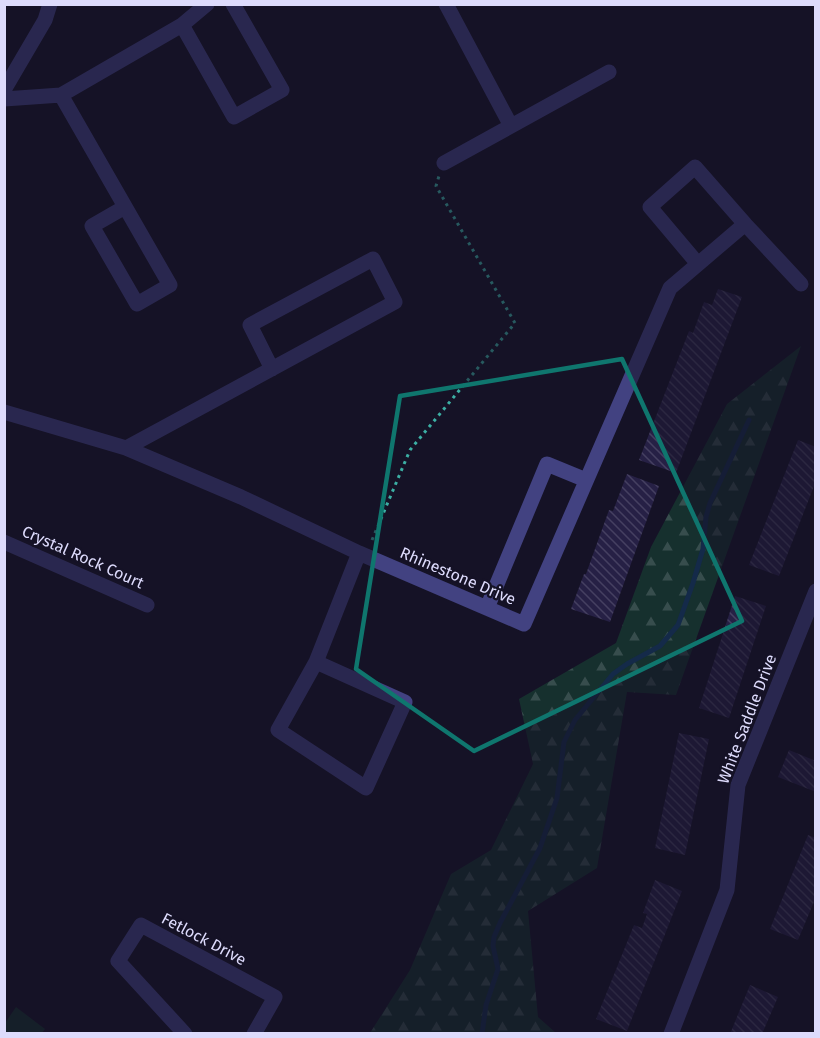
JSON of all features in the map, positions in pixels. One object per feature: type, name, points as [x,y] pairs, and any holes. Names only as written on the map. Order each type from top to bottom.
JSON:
[{"type":"street","points":[[4,90],[45,20],[50,4]]},
{"type":"street","points":[[4,99],[61,95],[182,25],[207,4]]},
{"type":"street","points":[[182,25],[234,117],[282,90],[233,4]]},
{"type":"street","points":[[446,4],[511,126]]},
{"type":"street","points":[[444,163],[609,72]]},
{"type":"street","points":[[61,95],[170,285],[137,304],[92,226],[125,207]]},
{"type":"street","points":[[698,264],[650,207],[695,167],[801,284]]},
{"type":"street","name":"Rhinestone Drive","points":[[4,412],[126,448],[524,624],[670,288],[746,224]]},
{"type":"street","points":[[126,448],[272,369],[395,302],[373,259],[250,325],[272,369]]},
{"type":"street","points":[[487,608],[546,464],[586,480]]},
{"type":"street","name":"Crystal Rock Court","points":[[4,542],[147,605]]},
{"type":"street","points":[[316,662],[405,702],[366,788],[278,730],[316,662],[362,554]]},
{"type":"street","name":"White Saddle Drive","points":[[671,1034],[727,890],[738,785],[816,591]]},
{"type":"street","name":"Fetlock Drive","points":[[185,1034],[118,960],[141,925],[275,997],[255,1034]]},
{"type":"path","points":[[362,554],[410,450],[516,323],[436,186],[444,163]]},
{"type":"highlighted area","points":[[622,359],[742,621],[474,751],[356,669],[400,396]]},
{"type":"green space","points":[[801,346],[676,695],[627,692],[597,868],[528,911],[538,1017],[556,1033],[370,1033],[410,970],[451,874],[491,850],[533,764],[519,699],[616,643],[651,547],[727,404]]},
{"type":"green space","points":[[16,1007],[45,1029],[42,1033],[8,1033],[5,1031],[5,1023]]},
{"type":"building","points":[[718,289],[742,297],[676,473],[639,460],[689,331],[693,333],[704,302],[712,305]]},
{"type":"building","points":[[798,440],[816,447],[816,481],[779,576],[749,565]]},
{"type":"building","points":[[627,474],[659,486],[610,622],[571,609],[609,510],[613,511]]},
{"type":"building","points":[[735,596],[766,606],[729,718],[699,708]]},
{"type":"building","points":[[679,733],[709,739],[685,855],[655,848]]},
{"type":"building","points":[[789,750],[816,761],[816,792],[778,777]]},
{"type":"building","points":[[808,835],[816,838],[816,897],[798,940],[770,929]]},
{"type":"building","points":[[655,880],[682,891],[627,1031],[596,1019],[634,925],[642,928],[647,914],[643,913]]},
{"type":"building","points":[[750,985],[778,997],[762,1034],[730,1034]]},
{"type":"waterway","points":[[482,1034],[486,1005],[498,969],[493,946],[494,937],[540,848],[557,798],[564,742],[575,720],[613,674],[660,646],[678,625],[703,549],[706,517],[710,503],[749,420]]}]
